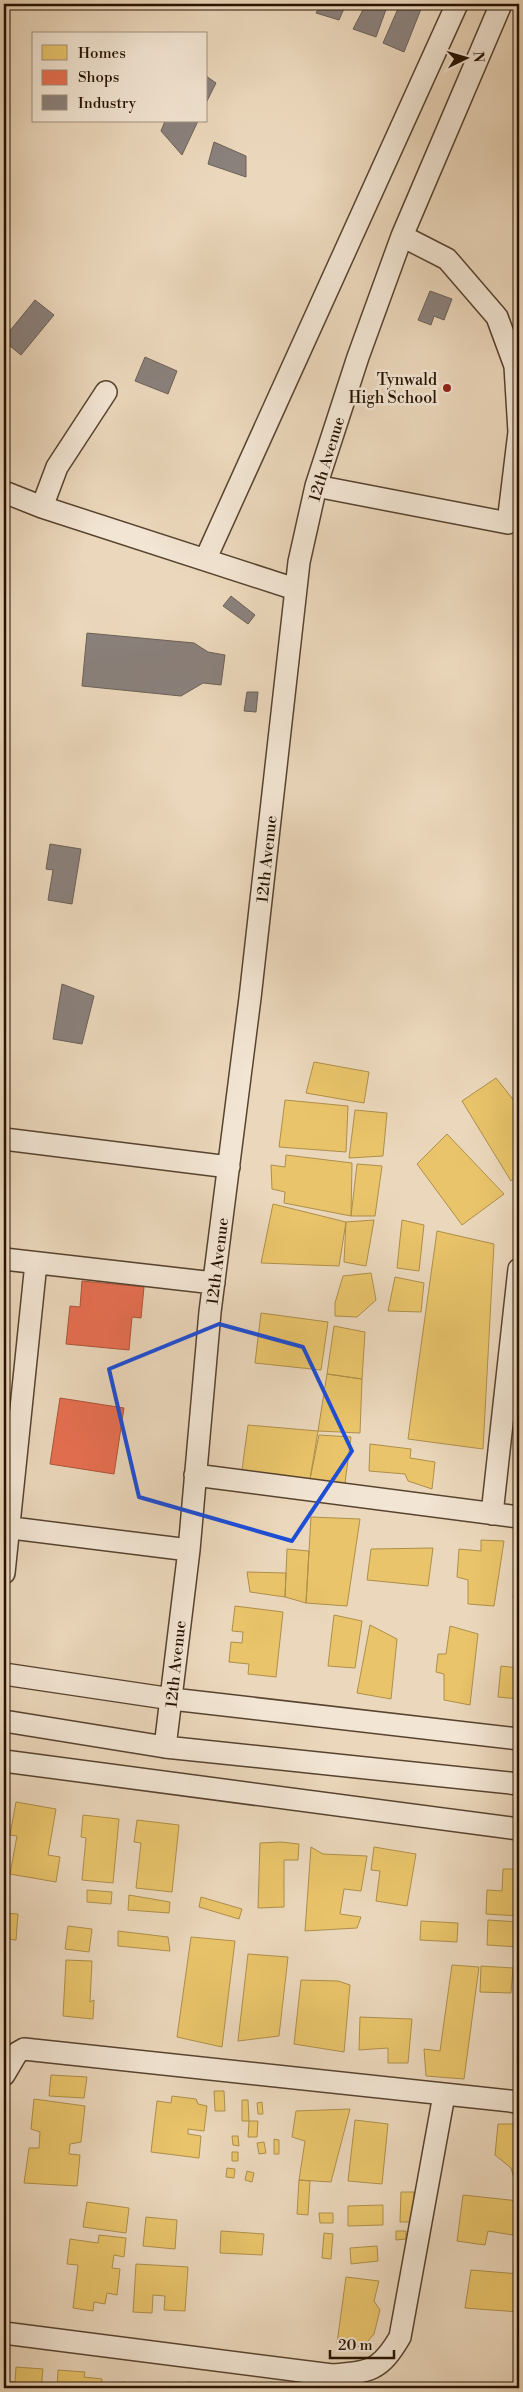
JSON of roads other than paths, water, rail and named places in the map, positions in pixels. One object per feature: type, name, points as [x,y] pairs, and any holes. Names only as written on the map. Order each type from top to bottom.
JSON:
[{"type":"street","points":[[206,558],[457,4]]},
{"type":"street","name":"12th Avenue","points":[[165,1747],[189,1550],[214,1283],[252,988],[295,589],[316,486],[358,357],[402,236],[501,4]]},
{"type":"street","points":[[316,486],[508,523],[519,432],[515,366],[503,333],[497,317],[447,259],[402,236]]},
{"type":"street","points":[[42,507],[57,467],[106,392]]},
{"type":"street","points":[[4,492],[42,507],[206,558],[295,589]]},
{"type":"street","points":[[4,1139],[229,1167]]},
{"type":"street","points":[[4,1259],[214,1283]]},
{"type":"street","points":[[4,1573],[7,1527],[36,1263]]},
{"type":"street","points":[[492,1514],[519,1269]]},
{"type":"street","points":[[196,1475],[519,1517]]},
{"type":"street","points":[[7,1527],[189,1550]]},
{"type":"street","points":[[4,1674],[172,1699],[519,1739]]},
{"type":"street","points":[[4,1721],[165,1747],[519,1784]]},
{"type":"street","points":[[4,1761],[519,1829]]},
{"type":"street","points":[[4,2075],[17,2053],[24,2049],[519,2102]]},
{"type":"street","points":[[4,2332],[332,2375],[364,2373],[388,2357],[400,2337],[444,2095]]},
{"type":"place","name":"Tynwald High School","points":[[447,388]]}]
